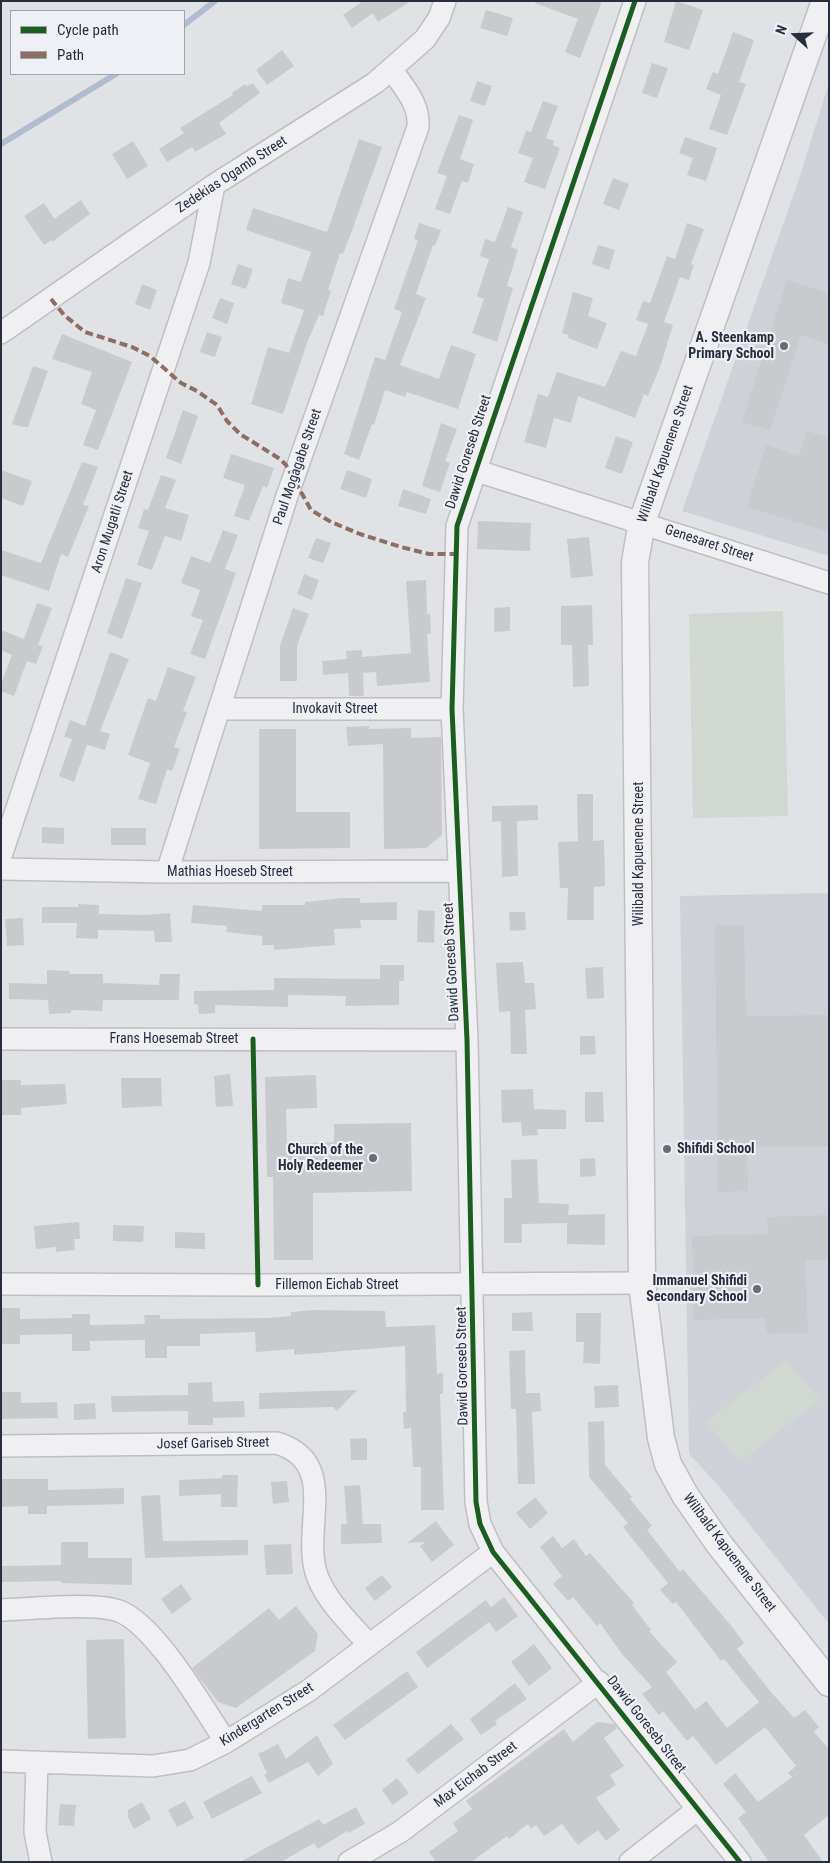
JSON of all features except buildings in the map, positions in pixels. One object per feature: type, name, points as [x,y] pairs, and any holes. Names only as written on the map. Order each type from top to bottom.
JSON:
[{"type":"street","name":"Zedekias Ogamb Street","points":[[1,333],[214,185],[375,83],[425,39],[439,18],[445,1]]},
{"type":"street","name":"Dawid Goreseb Street","points":[[636,1],[456,526],[452,709],[467,1040],[476,1502],[480,1524],[493,1552],[599,1682],[740,1862]]},
{"type":"street","name":"Wilibald Kapuenene Street","points":[[825,1],[642,522],[635,562],[642,1283],[656,1410],[668,1464],[685,1495],[719,1544],[829,1684]]},
{"type":"street","name":"Paul Mogagabe Street","points":[[167,872],[292,483],[418,127],[419,113],[416,105],[392,70]]},
{"type":"street","name":"Aron Mugatli Street","points":[[1,856],[199,263],[214,185]]},
{"type":"street","name":"Genesaret Street","points":[[474,470],[829,583]]},
{"type":"street","name":"Invokavit Street","points":[[219,708],[452,709]]},
{"type":"street","name":"Mathias Hoeseb Street","points":[[1,869],[167,872],[459,871]]},
{"type":"street","name":"Frans Hoesemab Street","points":[[1,1039],[467,1040]]},
{"type":"street","name":"Fillemon Eichab Street","points":[[1,1284],[642,1283]]},
{"type":"street","name":"Josef Gariseb Street","points":[[1,1446],[277,1443],[290,1447],[301,1454],[309,1466],[314,1485],[313,1555],[317,1576],[326,1594],[369,1645]]},
{"type":"street","name":"Kindergarten Street","points":[[1,1761],[159,1766],[190,1760],[226,1742],[308,1691],[493,1552]]},
{"type":"street","points":[[1,1610],[101,1607],[118,1611],[130,1617],[154,1636],[226,1742]]},
{"type":"street","name":"Max Eichab Street","points":[[350,1862],[400,1832],[599,1682]]},
{"type":"street","points":[[37,1762],[35,1832],[40,1862]]},
{"type":"street","points":[[630,1862],[698,1809]]},
{"type":"shaded area","name":"A. Steenkamp Primary School","points":[[829,83],[829,556],[682,511],[798,182]]},
{"type":"shaded area","points":[[783,611],[788,816],[693,818],[689,614]]},
{"type":"shaded area","name":"Immanuel Shifidi Secondary School","points":[[829,893],[829,1624],[717,1484],[689,1454],[680,896]]},
{"type":"shaded area","points":[[786,1360],[820,1400],[740,1462],[706,1422]]},
{"type":"waterway","points":[[185,24],[215,1]]},
{"type":"waterway","points":[[1,144],[114,75]]},
{"type":"marked path","points":[[51,299],[64,315],[85,332],[132,347],[150,356],[181,383],[197,391],[217,405],[227,421],[240,434],[280,459],[286,465],[311,510],[331,522],[360,534],[401,547],[429,554],[455,554]]},
{"type":"cycle path","points":[[635,1],[457,526],[452,709],[467,1040],[476,1502],[480,1524],[493,1552],[740,1862]]},
{"type":"cycle path","points":[[253,1039],[258,1285]]},
{"type":"place","name":"A. Steenkamp Primary School","points":[[784,346]]},
{"type":"place","name":"Shifidi School","points":[[667,1149]]},
{"type":"place","name":"Church of the Holy Redeemer","points":[[373,1158]]},
{"type":"place","name":"Immanuel Shifidi Secondary School","points":[[757,1289]]}]
